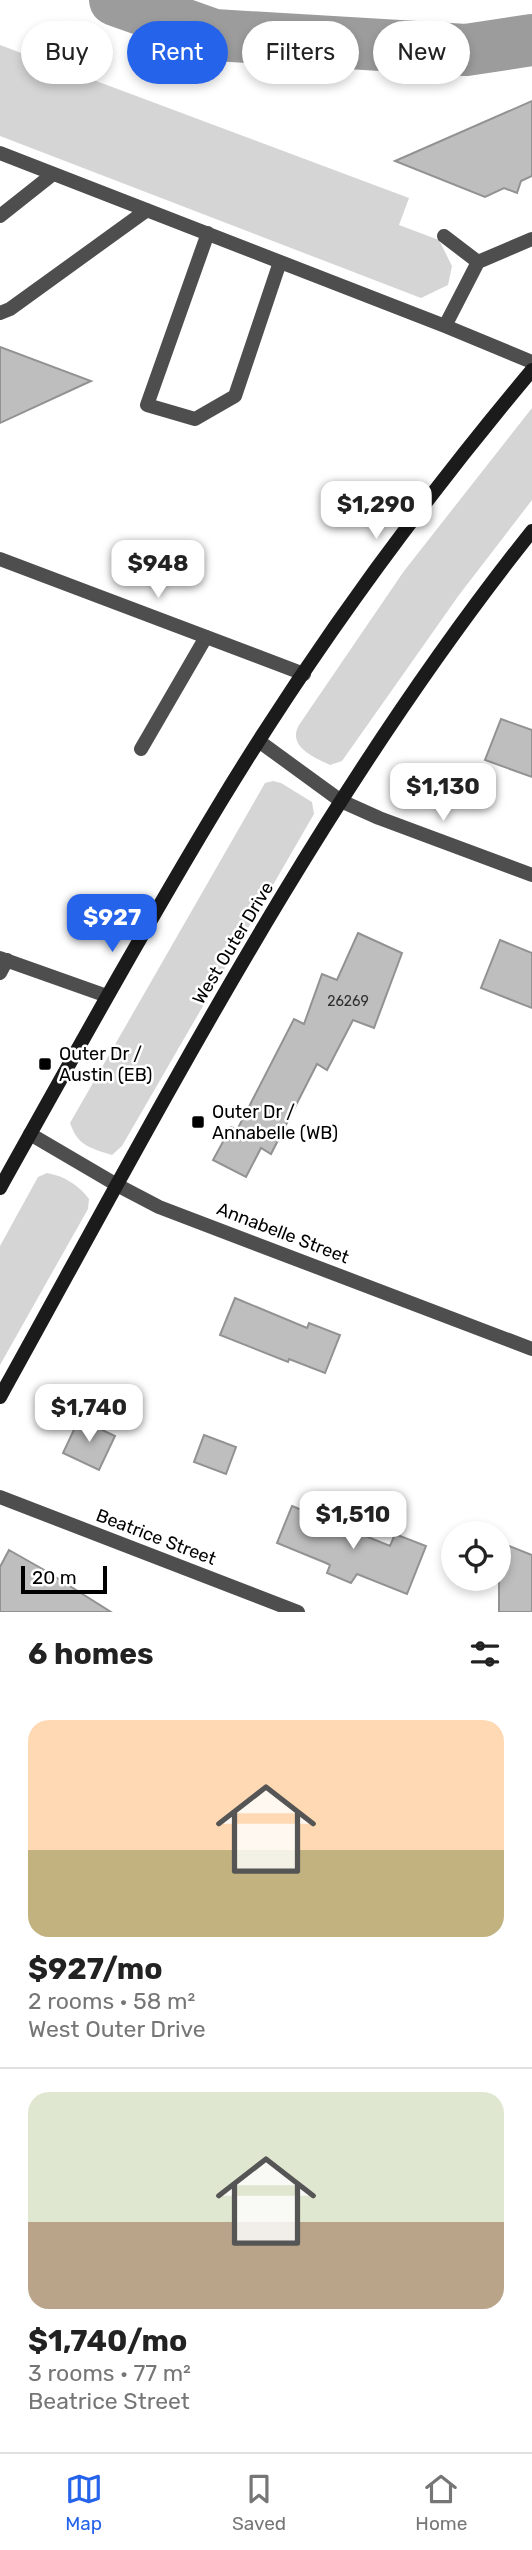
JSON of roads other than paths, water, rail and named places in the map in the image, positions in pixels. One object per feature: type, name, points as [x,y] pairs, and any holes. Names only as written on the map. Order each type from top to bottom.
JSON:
[{"type":"main road","points":[[0,1188],[107,996],[221,801],[303,674],[433,492],[532,370]]},
{"type":"main road","name":"West Outer Drive","points":[[0,1396],[226,989],[341,801],[423,677],[532,531]]},
{"type":"street","points":[[0,153],[532,362]]},
{"type":"street","points":[[0,216],[53,174]]},
{"type":"street","points":[[0,313],[10,309],[147,210]]},
{"type":"street","points":[[208,233],[147,405],[195,419],[235,396],[280,262]]},
{"type":"street","points":[[444,236],[478,262]]},
{"type":"street","points":[[445,326],[478,262],[532,239]]},
{"type":"street","points":[[0,559],[303,674]]},
{"type":"street","points":[[141,749],[206,637]]},
{"type":"street","points":[[260,742],[341,801],[379,818],[531,872]]},
{"type":"street","points":[[2,963],[107,996]]},
{"type":"street","name":"Annabelle Street","points":[[30,1134],[159,1207],[532,1349]]},
{"type":"street","name":"Beatrice Street","points":[[0,1497],[298,1612]]},
{"type":"waterway","points":[[115,0],[214,35],[466,50],[532,40]]},
{"type":"place","name":"Outer Dr / Austin (EB)","points":[[45,1064]]},
{"type":"place","name":"Outer Dr / Annabelle (WB)","points":[[198,1122]]}]
